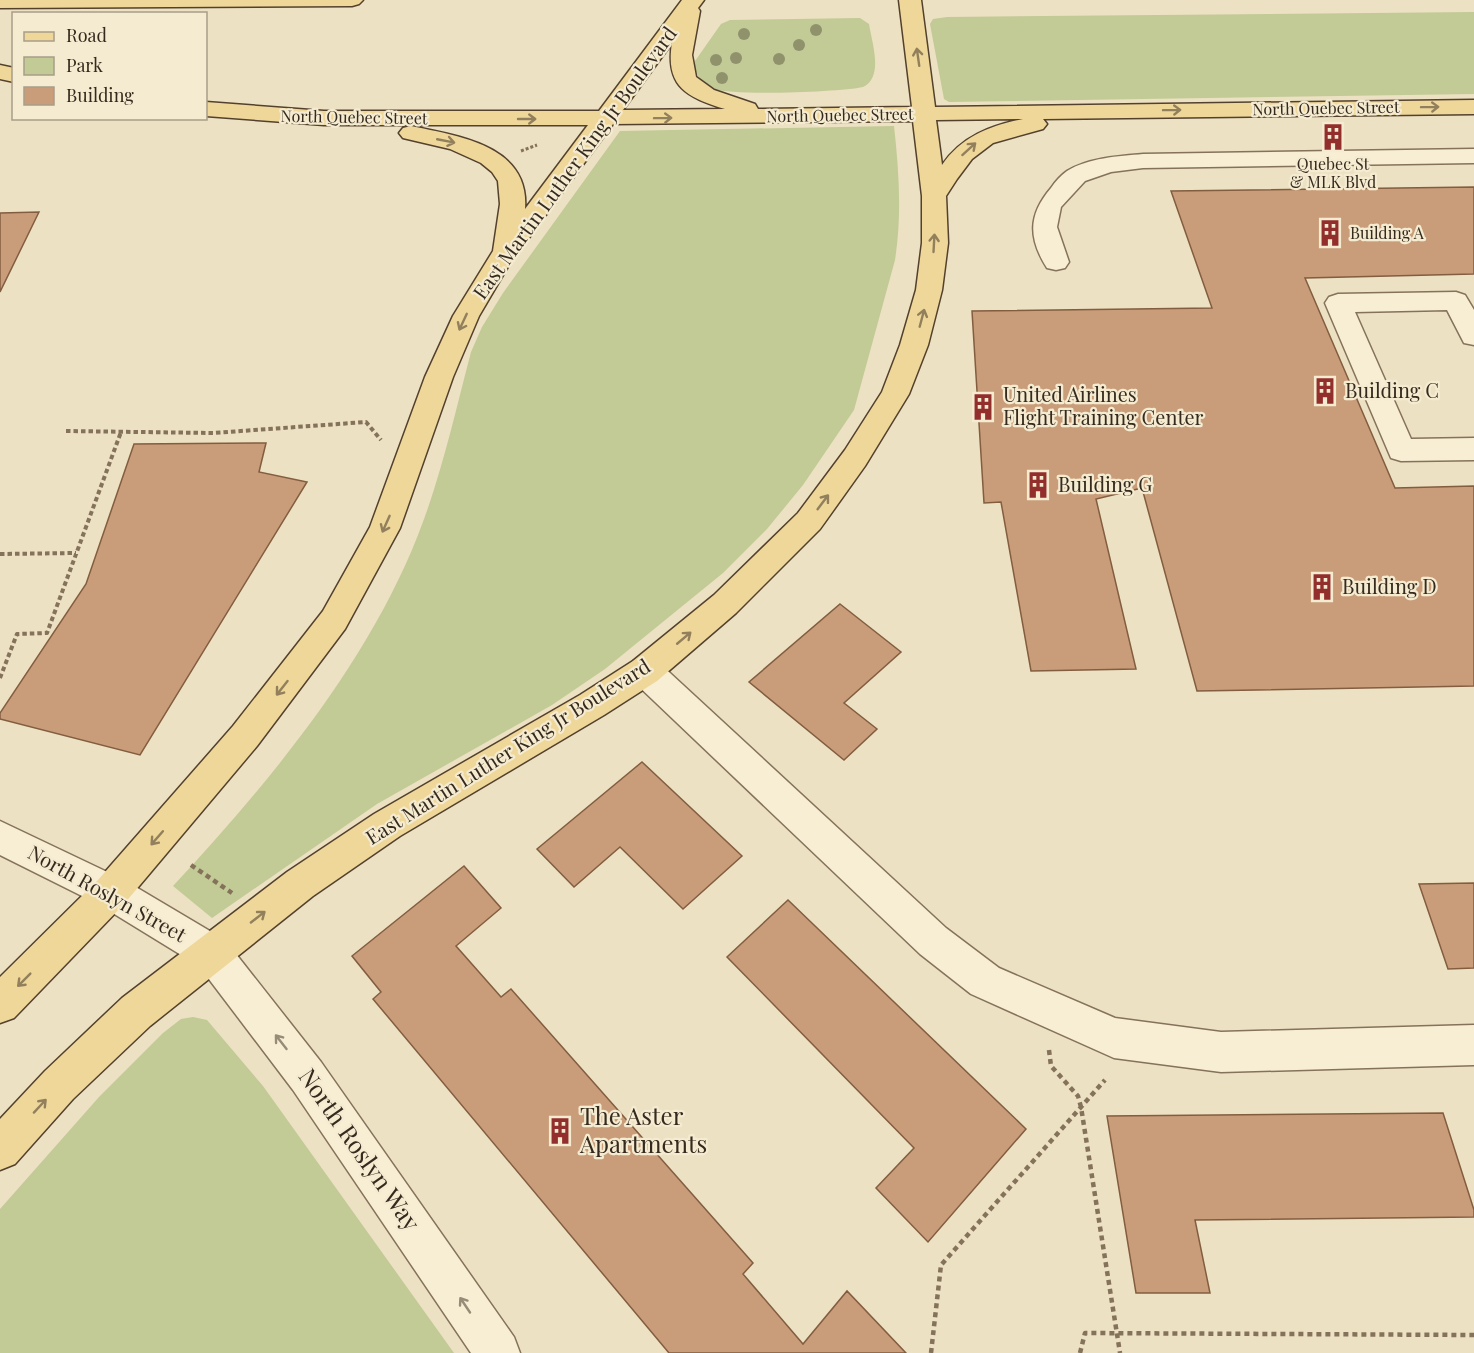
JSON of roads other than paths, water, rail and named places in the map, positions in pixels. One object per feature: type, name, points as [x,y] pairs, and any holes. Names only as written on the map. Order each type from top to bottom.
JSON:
[{"type":"main road","points":[[0,2],[352,0]]},
{"type":"main road","name":"East Martin Luther King Jr Boulevard","points":[[0,1149],[59,1085],[136,1012],[300,884],[387,825],[592,705],[645,671],[725,604],[809,520],[855,458],[895,394],[914,345],[929,290],[935,243],[934,196],[926,113],[910,0]]},
{"type":"main road","points":[[0,11],[107,2]]},
{"type":"main road","points":[[691,2],[682,42],[681,69],[684,79],[692,88],[706,95],[768,116]]},
{"type":"main road","name":"East Martin Luther King Jr Boulevard","points":[[0,1004],[111,892],[245,736],[334,620],[385,528],[439,377],[466,316],[505,253],[691,2]]},
{"type":"main road","name":"North Quebec Street","points":[[207,109],[348,119],[604,119],[1474,107]]},
{"type":"main road","points":[[934,196],[958,158],[982,138],[1018,127],[1113,111]]},
{"type":"main road","points":[[348,119],[454,142],[486,155],[501,170],[512,192],[512,209],[505,253]]},
{"type":"street","points":[[1056,262],[1044,226],[1049,206],[1076,176],[1107,165],[1143,161],[1474,156]]},
{"type":"street","points":[[1474,336],[1456,301],[1338,303],[1401,450],[1474,449]]},
{"type":"street","points":[[645,671],[933,941],[985,981],[1114,1038],[1221,1052],[1474,1045]]},
{"type":"street","name":"North Roslyn Street","points":[[0,837],[111,892],[212,953]]},
{"type":"street","name":"North Roslyn Way","points":[[212,953],[308,1076],[498,1353]]},
{"type":"place","name":"Quebec St & MLK Blvd","points":[[1333,137]]},
{"type":"place","name":"Building A","points":[[1330,233]]},
{"type":"place","name":"Building C","points":[[1325,391]]},
{"type":"place","name":"United Airlines Flight Training Center","points":[[983,407]]},
{"type":"place","name":"Building G","points":[[1038,485]]},
{"type":"place","name":"Building D","points":[[1322,587]]},
{"type":"place","name":"The Aster Apartments","points":[[560,1131]]}]
